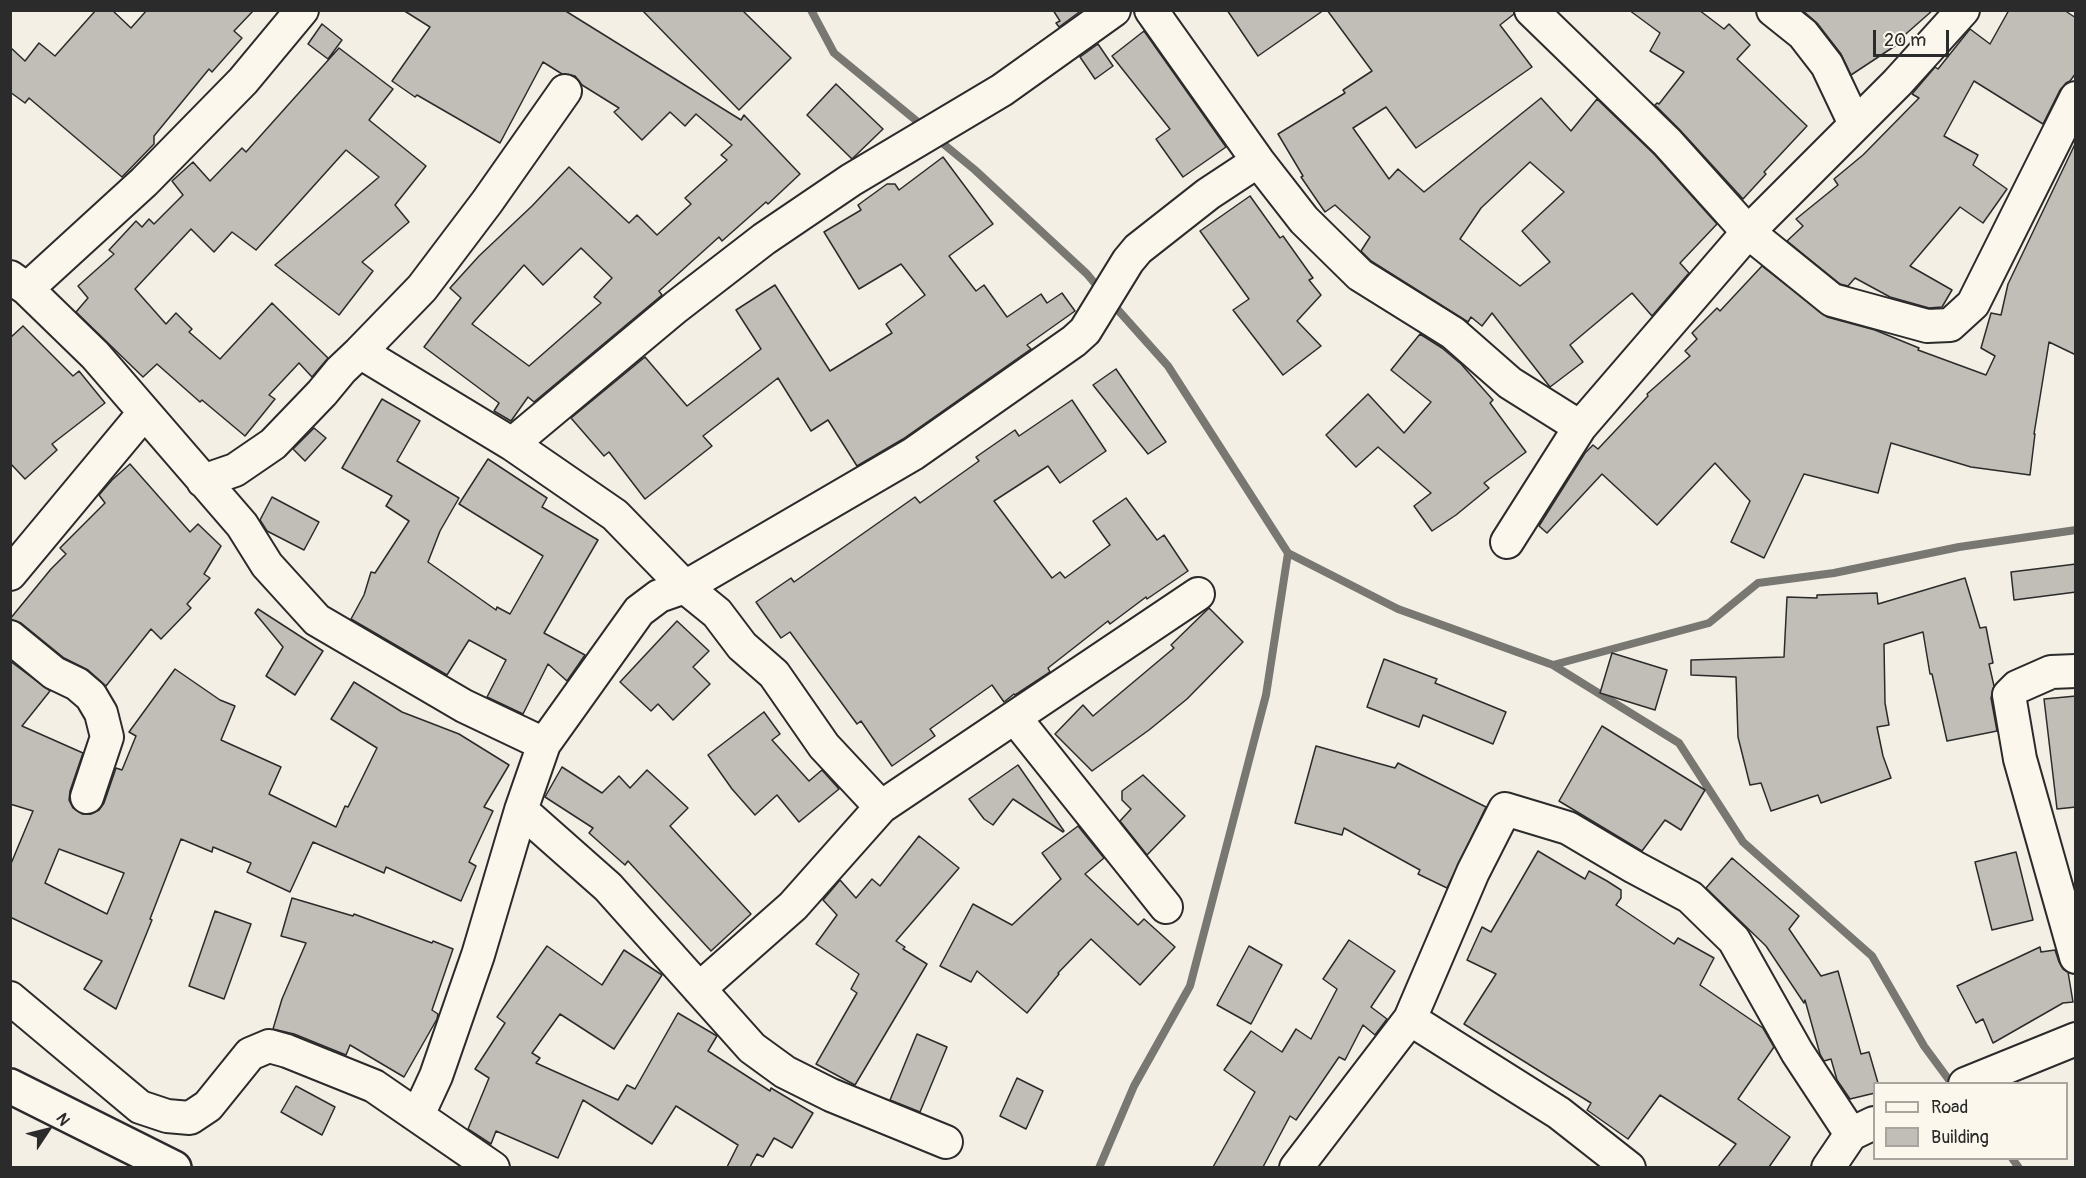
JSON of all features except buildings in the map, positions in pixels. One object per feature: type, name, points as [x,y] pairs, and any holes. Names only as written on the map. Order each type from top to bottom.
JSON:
[{"type":"highway","points":[[10,1086],[174,1167]]},
{"type":"street","points":[[302,10],[243,81],[144,182],[19,283],[95,355],[242,525],[267,565],[317,620],[464,705],[544,744]]},
{"type":"street","points":[[512,444],[676,307],[764,239],[850,180],[1002,90],[1114,10]]},
{"type":"street","points":[[1152,10],[1258,161],[1304,220],[1360,275],[1453,333],[1510,383],[1580,427]]},
{"type":"street","points":[[1531,10],[1667,142],[1748,232],[1832,300],[1927,326],[1950,325],[1973,304],[2076,98]]},
{"type":"street","points":[[1773,10],[1803,33],[1827,65],[1855,124]]},
{"type":"street","points":[[1507,542],[1580,427],[1748,232],[1897,83],[1963,10]]},
{"type":"street","points":[[202,481],[235,470],[273,444],[341,370],[422,288],[487,202],[565,90]]},
{"type":"street","points":[[418,1115],[436,1076],[478,955],[521,810],[544,744],[639,610],[659,596],[685,587],[913,454],[1074,341],[1085,331],[1128,261],[1149,238],[1208,194],[1258,161]]},
{"type":"street","points":[[360,352],[512,444],[615,515],[685,587],[717,613],[742,646],[774,674],[824,746],[881,807]]},
{"type":"street","points":[[10,574],[144,413]]},
{"type":"street","points":[[699,989],[793,906],[881,807],[1198,594]]},
{"type":"street","points":[[10,637],[54,673],[77,684],[91,696],[101,713],[107,737],[87,797]]},
{"type":"street","points":[[2076,671],[2051,672],[2018,687],[2009,696],[2020,759],[2076,957]]},
{"type":"street","points":[[1015,718],[1166,907]]},
{"type":"street","points":[[1296,1167],[1410,1019],[1473,872],[1505,809],[1568,828],[1690,897],[1734,940],[1797,1052],[1863,1128],[1828,1167]]},
{"type":"street","points":[[521,810],[608,887],[752,1048],[785,1072],[831,1095],[946,1142]]},
{"type":"street","points":[[10,998],[140,1107],[168,1116],[190,1118],[208,1106],[249,1054],[269,1046],[375,1086],[493,1167]]},
{"type":"street","points":[[1410,1019],[1559,1113],[1629,1167]]},
{"type":"street","points":[[1968,1082],[2076,1039]]},
{"type":"waterway","points":[[811,10],[834,53],[924,127]]},
{"type":"waterway","points":[[935,137],[975,170],[1087,274],[1102,292]]},
{"type":"waterway","points":[[1110,301],[1168,366],[1288,553],[1398,609],[1553,665],[1679,743],[1743,842],[1872,956],[1924,1046],[1951,1082]]},
{"type":"waterway","points":[[1553,665],[1709,623],[1758,583],[1834,573],[1959,547],[2076,530]]},
{"type":"waterway","points":[[1099,1168],[1134,1086],[1190,986],[1266,695],[1288,553]]},
{"type":"waterway","points":[[2013,1160],[2019,1168]]}]
